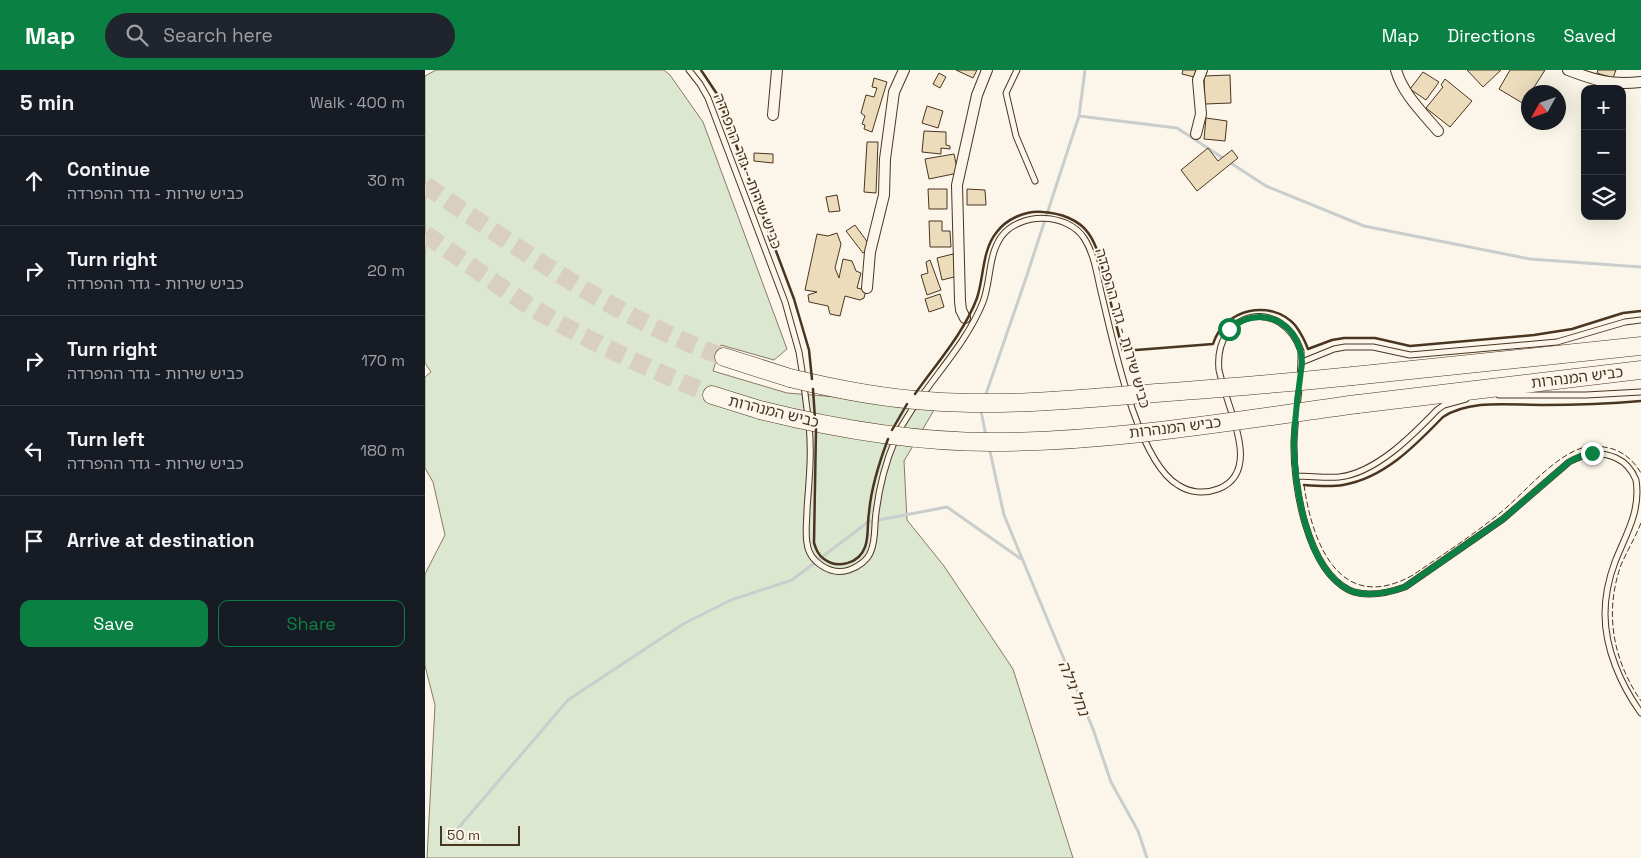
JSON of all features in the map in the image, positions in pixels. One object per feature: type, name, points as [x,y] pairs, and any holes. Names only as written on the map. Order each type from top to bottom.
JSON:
[{"type":"highway","name":"כביש המנהרות","points":[[724,357],[790,378],[870,395],[973,403],[1049,402],[1286,383],[1641,346]]},
{"type":"highway","name":"כביש המנהרות","points":[[712,395],[802,421],[872,433],[942,440],[993,442],[1060,440],[1149,431],[1641,370]]},
{"type":"street","points":[[773,115],[777,70]]},
{"type":"street","points":[[867,288],[870,252],[884,195],[885,159],[894,92],[904,70]]},
{"type":"street","points":[[965,318],[961,310],[960,301],[957,185],[977,95],[987,70]]},
{"type":"street","points":[[1196,134],[1201,114],[1198,80],[1202,70]]},
{"type":"street","points":[[1396,70],[1399,80],[1415,105],[1438,130]]},
{"type":"street","points":[[1568,70],[1592,79],[1616,84],[1641,82]]},
{"type":"lane","name":"כביש שירות - גדר ההפרדה","points":[[689,70],[708,98],[792,325],[799,352],[810,434],[807,544],[812,557],[819,564],[829,570],[838,572],[848,571],[858,566],[871,552],[874,541],[878,494],[885,464],[898,432],[909,413],[974,323],[984,299],[993,257],[1001,238],[1009,229],[1021,222],[1037,218],[1052,219],[1078,231],[1092,254],[1118,362],[1133,412],[1159,467],[1177,485],[1188,490],[1212,491],[1221,488],[1231,481],[1237,471],[1241,445],[1219,370],[1218,358],[1220,344],[1229,329],[1245,319],[1257,316],[1267,317],[1278,321],[1289,329],[1298,340],[1302,362],[1294,444],[1303,520],[1326,568],[1349,590],[1373,594],[1391,592],[1405,587],[1497,524],[1559,470],[1581,456],[1600,453],[1611,455],[1621,460],[1634,475],[1641,499],[1639,509],[1619,553],[1610,580],[1605,606],[1606,628],[1611,654],[1618,673],[1641,714]]},
{"type":"lane","points":[[1017,70],[1006,94],[1016,136],[1035,181]]},
{"type":"lane","points":[[1302,362],[1334,349],[1345,347],[1373,347],[1410,355],[1557,342],[1625,322],[1641,320]]},
{"type":"lane","points":[[1493,396],[1586,395],[1641,392]]},
{"type":"lane","points":[[1297,476],[1341,477],[1354,473],[1393,452],[1444,405],[1474,398]]},
{"type":"green space","points":[[436,70],[664,70],[670,75],[703,122],[787,349],[774,360],[721,345],[713,371],[787,393],[937,405],[904,461],[907,520],[944,566],[1013,669],[1073,858],[427,858],[435,705],[425,666],[425,574],[445,535],[433,482],[425,468],[425,377],[431,372],[425,363],[425,76]]},
{"type":"building","points":[[956,70],[977,70],[973,78]]},
{"type":"building","points":[[1183,70],[1196,70],[1194,77],[1182,74]]},
{"type":"building","points":[[1467,70],[1501,70],[1483,87]]},
{"type":"building","points":[[1510,70],[1545,70],[1535,85],[1521,85],[1521,102],[1499,89]]},
{"type":"building","points":[[1598,70],[1616,70],[1613,78],[1597,73]]},
{"type":"building","points":[[1423,72],[1439,82],[1426,100],[1410,89]]},
{"type":"building","points":[[939,73],[946,77],[940,88],[933,84]]},
{"type":"building","points":[[1230,75],[1231,103],[1205,104],[1204,76]]},
{"type":"building","points":[[874,78],[887,82],[872,132],[864,129],[865,125],[862,124],[865,116],[861,113],[866,95],[874,97],[877,88],[872,87]]},
{"type":"building","points":[[1445,79],[1472,101],[1450,127],[1426,108],[1443,87],[1441,85]]},
{"type":"building","points":[[927,106],[943,111],[938,128],[922,123]]},
{"type":"building","points":[[1206,118],[1227,121],[1225,141],[1204,139]]},
{"type":"building","points":[[924,131],[946,132],[946,145],[950,146],[950,149],[941,148],[941,154],[922,152]]},
{"type":"building","points":[[867,142],[878,142],[876,193],[864,192]]},
{"type":"building","points":[[1208,148],[1218,161],[1232,150],[1238,158],[1197,191],[1181,170]]},
{"type":"building","points":[[754,153],[773,154],[773,163],[754,161]]},
{"type":"building","points":[[954,154],[958,173],[929,179],[925,159]]},
{"type":"building","points":[[928,189],[947,189],[947,209],[929,209]]},
{"type":"building","points":[[967,189],[985,190],[986,205],[967,205]]},
{"type":"building","points":[[837,195],[840,211],[829,212],[826,197]]},
{"type":"building","points":[[929,221],[942,221],[942,231],[950,231],[951,247],[930,247]]},
{"type":"building","points":[[855,225],[871,247],[863,253],[846,231]]},
{"type":"building","points":[[837,233],[841,244],[835,268],[839,278],[843,259],[852,261],[856,271],[861,273],[857,288],[866,290],[864,298],[860,300],[845,296],[840,316],[830,314],[828,306],[809,302],[808,295],[817,292],[805,290],[817,234],[828,236]]},
{"type":"building","points":[[953,254],[958,276],[942,280],[937,258]]},
{"type":"building","points":[[930,260],[941,290],[927,295],[921,275],[928,273],[926,262]]},
{"type":"building","points":[[940,294],[944,307],[929,312],[925,299]]},
{"type":"waterway","points":[[985,397],[1079,116],[1085,70]]},
{"type":"waterway","points":[[1079,116],[1177,128],[1266,186],[1364,226],[1530,259],[1641,267]]},
{"type":"waterway","points":[[982,408],[986,436]]},
{"type":"waterway","name":"נחל גילה","points":[[989,447],[1004,515],[1093,729],[1111,782],[1138,831],[1147,858]]},
{"type":"waterway","points":[[454,833],[568,700],[683,624],[731,600],[792,580],[868,522],[947,507],[1021,559]]},
{"type":"tunnel","points":[[425,185],[533,257],[607,302],[645,323],[724,357]]},
{"type":"tunnel","points":[[425,234],[538,311],[580,335],[712,395]]},
{"type":"fence","points":[[1304,485],[1314,529],[1323,550],[1334,567],[1349,580],[1366,586],[1388,585],[1413,575],[1510,505],[1554,464],[1578,449],[1590,446],[1614,449],[1628,457],[1641,473]]},
{"type":"fence","points":[[1641,523],[1621,565],[1616,583],[1612,618],[1618,653],[1631,685],[1641,701]]},
{"type":"wall","points":[[701,70],[717,94],[794,299],[809,350],[812,379]]},
{"type":"wall","points":[[915,394],[965,324],[977,298],[991,240],[1005,224],[1017,216],[1030,212],[1062,215],[1080,224],[1089,234],[1100,258],[1123,351],[1213,344],[1227,322],[1237,315],[1261,310],[1285,317],[1295,325],[1308,349],[1332,340],[1344,338],[1375,338],[1410,346],[1534,335],[1572,329],[1623,313],[1641,311]]},
{"type":"wall","points":[[813,389],[815,419]]},
{"type":"wall","points":[[1304,485],[1343,485],[1372,476],[1398,459],[1443,417],[1465,408],[1491,404],[1566,405],[1641,401]]},
{"type":"wall","points":[[892,430],[907,404]]},
{"type":"wall","points":[[816,429],[814,543],[817,552],[829,562],[835,564],[853,561],[862,553],[865,547],[874,484],[888,439]]},
{"type":"route","points":[[1229,329],[1245,319],[1257,316],[1267,317],[1278,321],[1289,329],[1298,340],[1302,362],[1294,444],[1303,520],[1317,553],[1326,568],[1333,577],[1349,590],[1373,594],[1391,592],[1416,581],[1503,519],[1569,462],[1592,453]]}]
